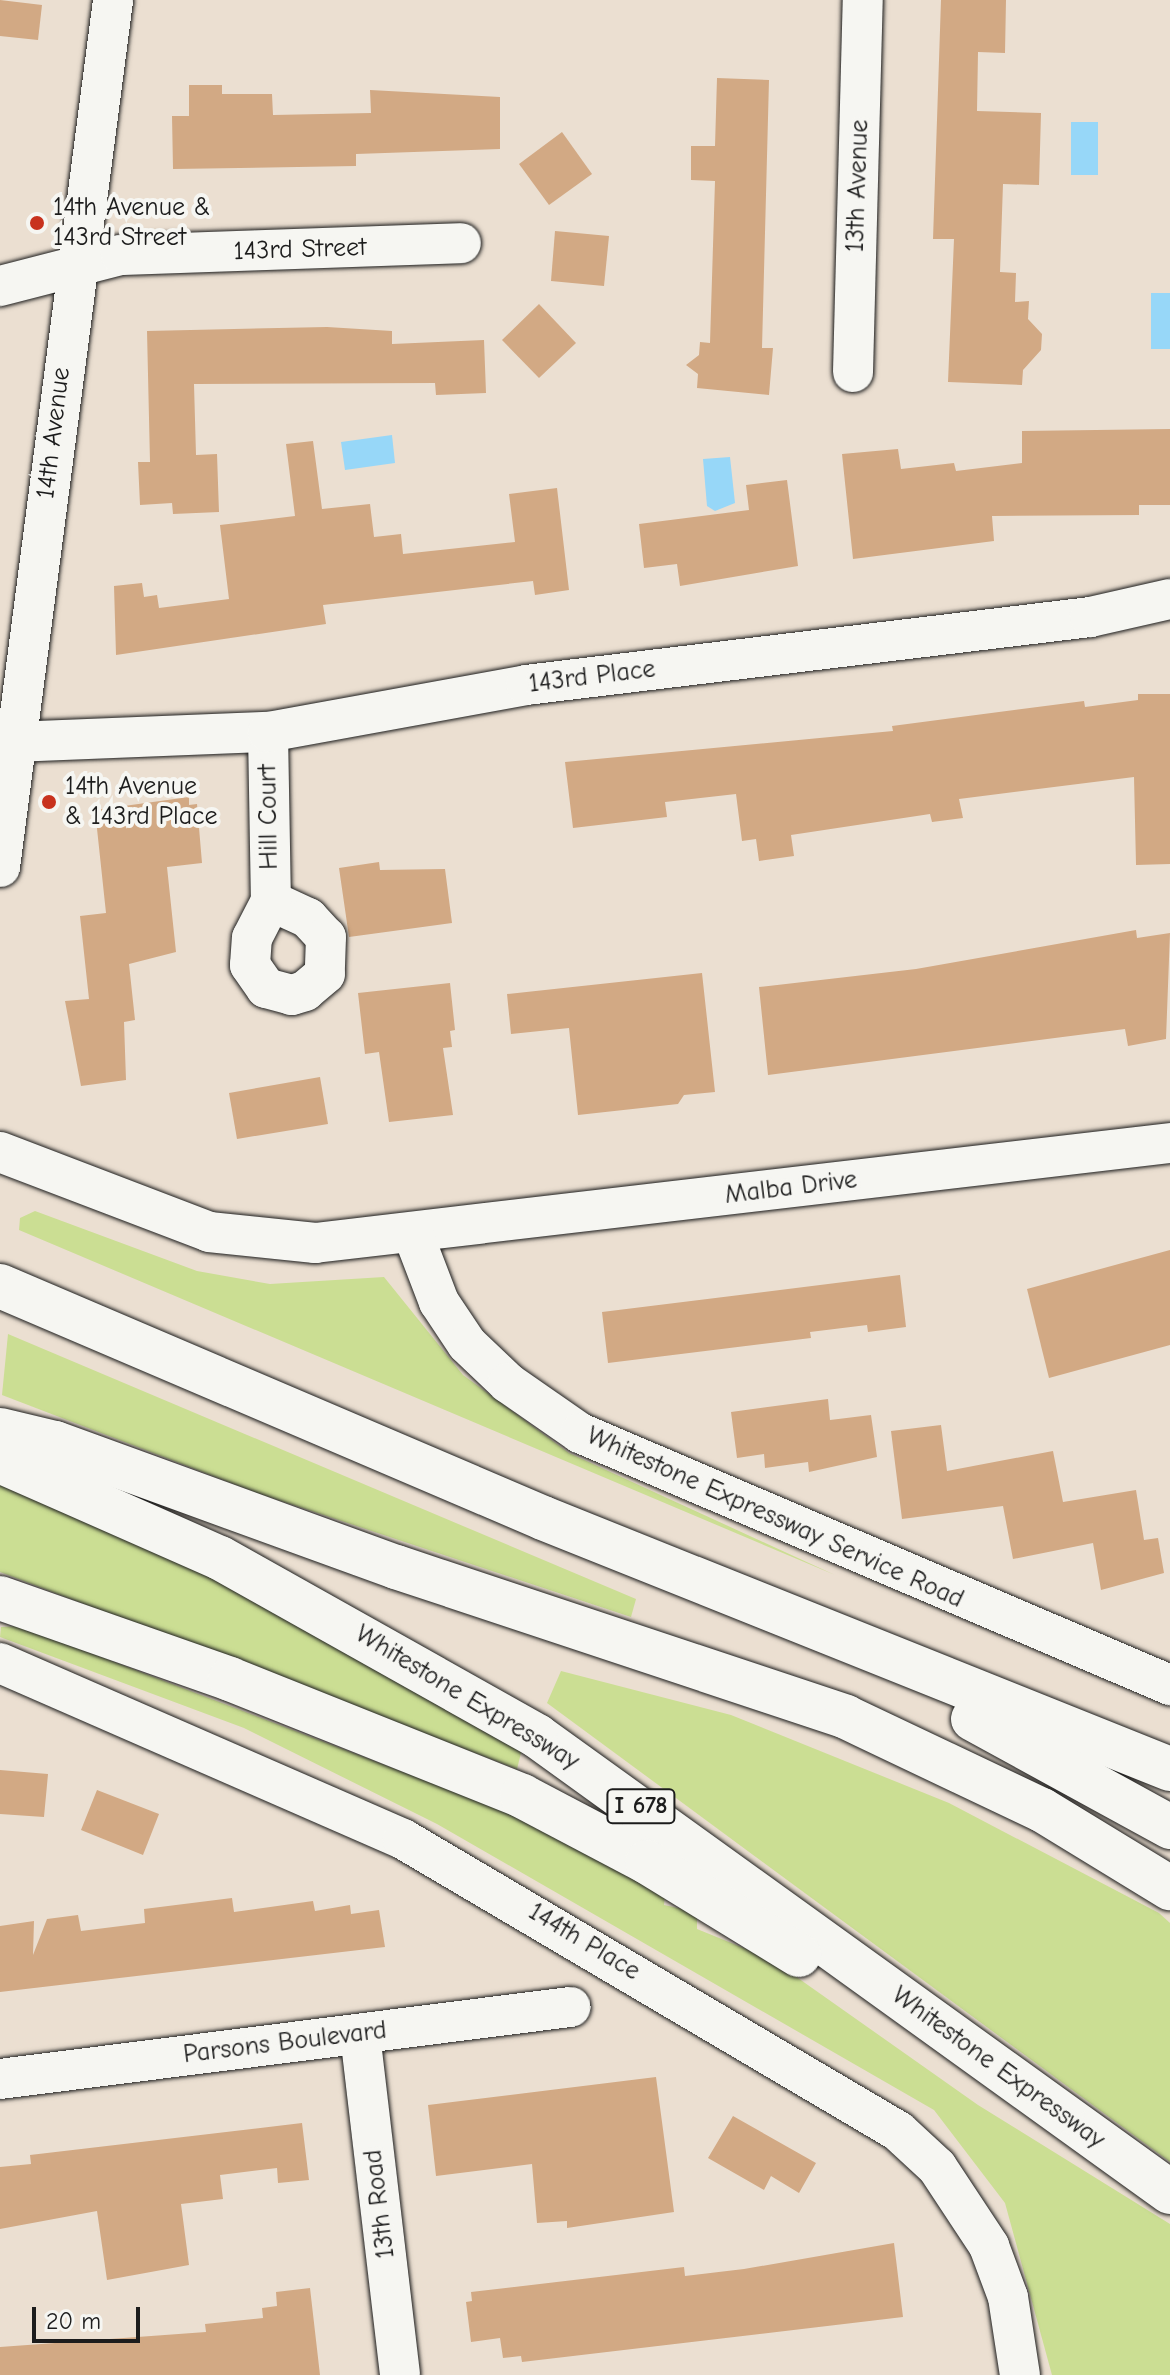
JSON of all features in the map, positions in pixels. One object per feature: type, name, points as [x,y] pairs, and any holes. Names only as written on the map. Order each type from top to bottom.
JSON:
[{"type":"highway","points":[[0,1286],[543,1518],[1170,1769]]},
{"type":"highway","points":[[0,1430],[55,1443],[396,1567],[833,1711],[1042,1810],[1170,1888]]},
{"type":"highway","name":"Whitestone Expressway","points":[[0,1461],[220,1558],[537,1736],[1170,2192]]},
{"type":"highway","points":[[543,1518],[1016,1739],[1170,1827]]},
{"type":"highway","points":[[0,1598],[230,1679],[545,1807],[699,1892],[1086,2134]]},
{"type":"street","name":"14th Avenue","points":[[0,867],[113,0]]},
{"type":"street","name":"13th Avenue","points":[[853,372],[863,0]]},
{"type":"street","name":"143rd Street","points":[[0,286],[121,255],[461,243]]},
{"type":"street","name":"143rd Place","points":[[14,742],[268,732],[526,685],[1090,617],[1170,599]]},
{"type":"street","name":"Hill Court","points":[[268,732],[271,901]]},
{"type":"street","name":"Malba Drive","points":[[413,1234],[1170,1143]]},
{"type":"street","points":[[0,1152],[209,1232],[287,1243],[413,1234]]},
{"type":"street","name":"Whitestone Expressway Service Road","points":[[413,1234],[439,1302],[467,1344],[508,1383],[580,1433],[1170,1685]]},
{"type":"street","name":"144th Place","points":[[0,1663],[403,1839],[898,2131],[937,2167],[989,2246],[1008,2297],[1020,2375]]},
{"type":"street","name":"Parsons Boulevard","points":[[0,2079],[570,2007]]},
{"type":"street","name":"13th Road","points":[[360,2034],[400,2375]]},
{"type":"green space","points":[[35,1211],[197,1271],[270,1284],[384,1277],[463,1375],[569,1453],[835,1575],[19,1230],[20,1218]]},
{"type":"green space","points":[[8,1334],[636,1599],[631,1617],[257,1493],[2,1395]]},
{"type":"green space","points":[[0,1484],[173,1554],[523,1745],[517,1769],[0,1572]]},
{"type":"green space","points":[[20,1626],[495,1807],[666,1884],[664,1905],[697,1912],[697,1929],[771,1959],[978,2105],[1170,2224],[1170,2375],[1052,2375],[1005,2203],[934,2110],[437,1824],[244,1728],[0,1637],[1,1627]]},
{"type":"green space","points":[[561,1671],[731,1715],[949,1803],[1159,1913],[1170,1923],[1170,2162],[547,1703]]},
{"type":"water","points":[[1071,122],[1098,122],[1098,175],[1071,175]]},
{"type":"water","points":[[1151,293],[1170,293],[1170,349],[1151,349]]},
{"type":"water","points":[[392,435],[395,463],[345,470],[341,442]]},
{"type":"water","points":[[730,457],[735,503],[715,511],[707,506],[703,459]]},
{"type":"building","points":[[0,0],[42,5],[38,40],[0,36]]},
{"type":"building","points":[[941,0],[1006,0],[1005,53],[978,52],[977,111],[1041,113],[1039,185],[1003,184],[1000,272],[1016,273],[1015,302],[1029,301],[1028,319],[1042,334],[1041,350],[1023,370],[1022,385],[948,382],[954,239],[933,239]]},
{"type":"building","points":[[717,78],[769,80],[762,348],[773,348],[769,395],[697,388],[698,374],[686,365],[699,355],[700,342],[710,343],[715,181],[691,180],[691,146],[715,146]]},
{"type":"building","points":[[189,85],[222,85],[222,94],[272,94],[273,115],[371,113],[370,90],[500,97],[500,149],[356,154],[356,166],[173,169],[172,116],[189,116]]},
{"type":"building","points":[[562,132],[592,174],[549,205],[519,164]]},
{"type":"building","points":[[555,231],[609,236],[604,286],[551,281]]},
{"type":"building","points":[[539,304],[576,343],[539,378],[502,340]]},
{"type":"building","points":[[327,327],[392,331],[392,344],[484,340],[486,393],[436,395],[435,383],[194,384],[196,455],[217,454],[219,512],[173,514],[172,503],[140,505],[138,462],[150,462],[147,331]]},
{"type":"building","points":[[1170,429],[1170,505],[1139,505],[1139,515],[992,516],[994,541],[853,559],[842,454],[898,449],[901,469],[954,463],[956,471],[1022,463],[1022,431]]},
{"type":"building","points":[[313,441],[322,509],[370,504],[374,537],[401,534],[403,554],[515,542],[509,494],[557,488],[569,590],[535,595],[533,581],[323,605],[326,624],[116,655],[114,586],[142,583],[144,597],[157,595],[159,608],[229,599],[220,525],[295,516],[286,444]]},
{"type":"building","points":[[787,480],[798,566],[680,586],[677,564],[644,568],[639,524],[749,510],[746,485]]},
{"type":"building","points":[[1138,694],[1170,694],[1170,864],[1136,865],[1134,777],[959,799],[963,818],[932,822],[930,814],[791,835],[794,856],[759,861],[756,839],[742,841],[736,794],[665,802],[667,817],[573,828],[565,762],[893,731],[892,726],[1084,701],[1085,707],[1138,700]]},
{"type":"building","points":[[189,797],[189,805],[197,804],[202,863],[167,867],[176,952],[129,964],[135,1020],[124,1022],[126,1080],[81,1086],[65,1001],[89,999],[80,916],[106,913],[95,810]]},
{"type":"building","points":[[379,862],[380,870],[445,869],[452,923],[349,937],[339,868]]},
{"type":"building","points":[[1136,930],[1137,938],[1170,933],[1166,1039],[1128,1046],[1125,1029],[768,1075],[759,987],[916,969]]},
{"type":"building","points":[[702,973],[715,1092],[684,1095],[678,1104],[578,1115],[569,1028],[511,1034],[507,994]]},
{"type":"building","points":[[450,983],[455,1030],[450,1031],[452,1047],[443,1048],[453,1115],[389,1122],[379,1052],[365,1054],[358,993]]},
{"type":"building","points":[[320,1077],[328,1124],[237,1139],[229,1093]]},
{"type":"building","points":[[1170,1250],[1170,1345],[1049,1378],[1027,1289]]},
{"type":"building","points":[[900,1275],[906,1327],[868,1332],[867,1325],[810,1332],[811,1338],[608,1363],[602,1312]]},
{"type":"building","points":[[828,1399],[830,1420],[871,1415],[877,1457],[809,1472],[808,1462],[765,1468],[764,1454],[737,1458],[731,1412]]},
{"type":"building","points":[[941,1425],[947,1471],[1053,1451],[1063,1502],[1136,1490],[1144,1540],[1158,1538],[1164,1573],[1101,1590],[1093,1543],[1013,1559],[1003,1506],[902,1519],[891,1431]]},
{"type":"building","points":[[0,1770],[48,1774],[44,1817],[0,1814]]},
{"type":"building","points":[[97,1790],[159,1814],[143,1855],[81,1830]]},
{"type":"building","points":[[232,1898],[234,1912],[313,1901],[315,1911],[350,1905],[351,1914],[379,1910],[385,1947],[0,1992],[0,1926],[34,1921],[33,1955],[47,1919],[78,1915],[81,1931],[145,1923],[144,1909]]},
{"type":"building","points":[[656,2077],[674,2212],[567,2228],[567,2221],[537,2223],[532,2164],[436,2176],[428,2105]]},
{"type":"building","points":[[733,2116],[816,2163],[799,2193],[771,2176],[764,2190],[708,2158]]},
{"type":"building","points":[[302,2123],[309,2180],[278,2183],[277,2168],[220,2175],[223,2199],[181,2204],[189,2265],[107,2280],[97,2211],[0,2229],[0,2167],[31,2164],[30,2155]]},
{"type":"building","points":[[894,2243],[903,2317],[522,2362],[521,2356],[503,2358],[500,2338],[471,2342],[466,2302],[472,2301],[471,2292],[684,2267],[685,2276]]},
{"type":"building","points":[[310,2288],[320,2375],[0,2375],[0,2347],[206,2332],[205,2324],[263,2318],[262,2308],[277,2306],[276,2292]]},
{"type":"place","name":"14th Avenue & 143rd Street","points":[[37,223]]},
{"type":"place","name":"14th Avenue & 143rd Place","points":[[49,802]]}]
